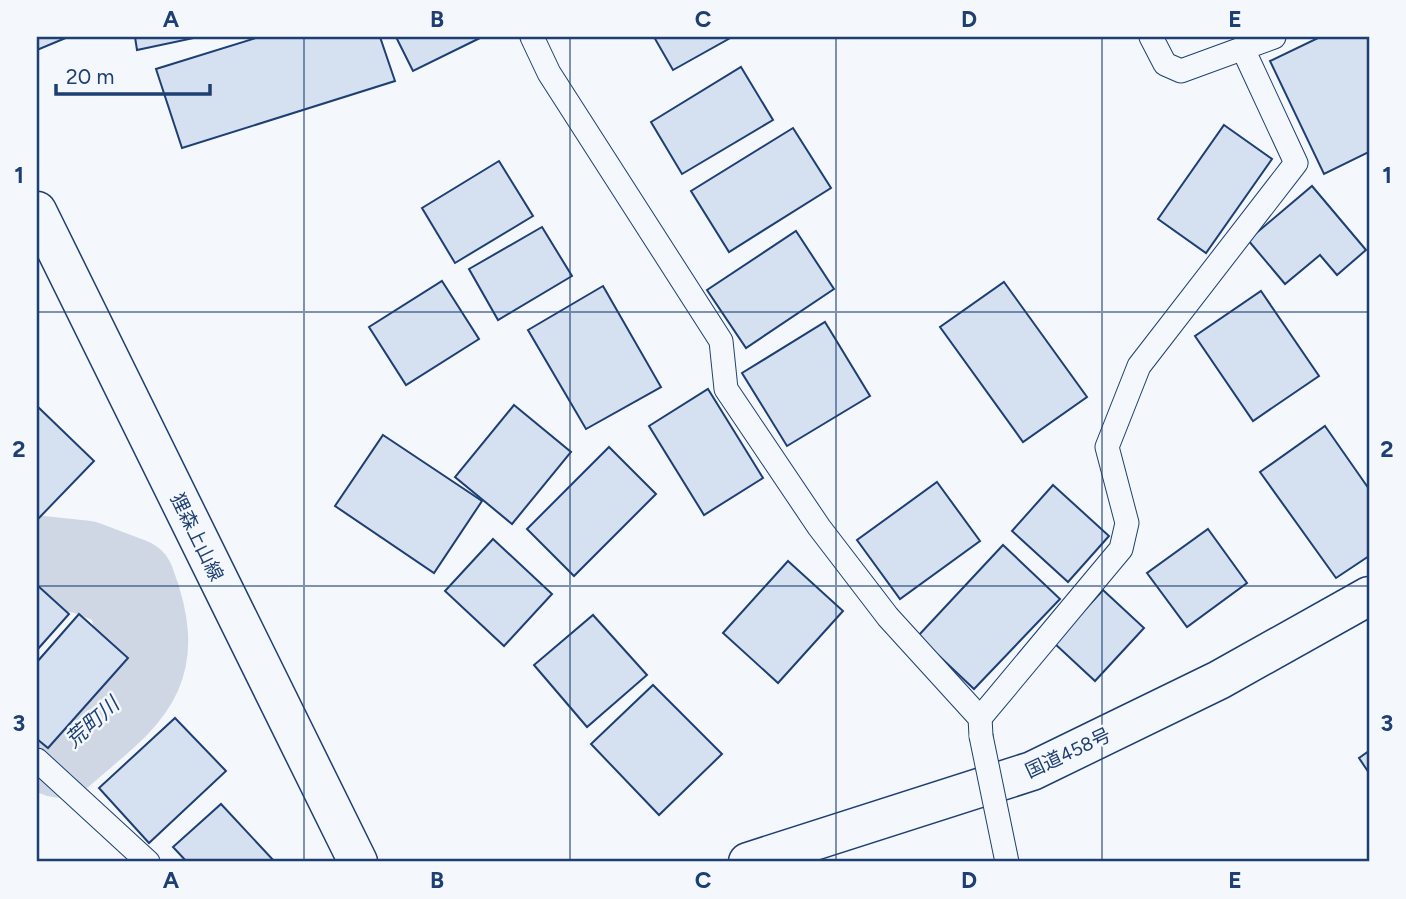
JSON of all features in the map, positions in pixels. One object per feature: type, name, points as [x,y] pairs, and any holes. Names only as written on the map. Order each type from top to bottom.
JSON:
[{"type":"main road","name":"狸森上山線","points":[[37,211],[358,862]]},
{"type":"main road","name":"国道458号","points":[[748,862],[1032,771],[1219,680],[1369,596]]},
{"type":"lane","points":[[532,37],[549,73],[721,341],[726,389],[819,527],[888,617],[980,727],[1007,862]]},
{"type":"lane","points":[[1151,37],[1165,64],[1181,71],[1274,37]]},
{"type":"lane","points":[[980,727],[1121,549],[1127,523],[1107,447],[1139,366],[1296,163],[1243,49]]},
{"type":"lane","points":[[37,760],[148,862]]},
{"type":"building","points":[[37,37],[68,37],[37,50]]},
{"type":"building","points":[[135,37],[193,37],[194,38],[137,50]]},
{"type":"building","points":[[259,37],[380,37],[395,81],[182,148],[156,69]]},
{"type":"building","points":[[396,37],[482,37],[413,71]]},
{"type":"building","points":[[654,37],[732,37],[673,70]]},
{"type":"building","points":[[1320,37],[1369,37],[1369,152],[1324,174],[1270,61]]},
{"type":"building","points":[[741,67],[773,120],[682,174],[651,122]]},
{"type":"building","points":[[1224,125],[1272,159],[1206,253],[1158,219]]},
{"type":"building","points":[[793,128],[831,188],[729,252],[691,191]]},
{"type":"building","points":[[499,161],[533,216],[455,263],[422,208]]},
{"type":"building","points":[[1312,186],[1366,250],[1337,275],[1320,255],[1285,284],[1248,240]]},
{"type":"building","points":[[542,227],[572,276],[498,320],[469,269]]},
{"type":"building","points":[[796,231],[834,289],[746,348],[707,290]]},
{"type":"building","points":[[442,281],[479,339],[406,385],[369,327]]},
{"type":"building","points":[[1004,282],[1087,397],[1023,442],[940,327]]},
{"type":"building","points":[[603,286],[661,387],[586,429],[528,330]]},
{"type":"building","points":[[1261,291],[1319,376],[1253,421],[1195,336]]},
{"type":"building","points":[[825,322],[870,396],[787,446],[742,373]]},
{"type":"building","points":[[708,389],[763,478],[704,515],[649,426]]},
{"type":"building","points":[[514,405],[571,452],[512,524],[455,477]]},
{"type":"building","points":[[37,406],[94,461],[37,520]]},
{"type":"building","points":[[1325,426],[1369,489],[1369,556],[1336,578],[1260,472]]},
{"type":"building","points":[[383,435],[482,501],[434,573],[335,506]]},
{"type":"building","points":[[609,447],[656,494],[574,576],[527,529]]},
{"type":"building","points":[[937,482],[980,541],[900,599],[857,540]]},
{"type":"building","points":[[1053,485],[1109,536],[1068,582],[1012,531]]},
{"type":"building","points":[[1208,529],[1247,583],[1187,627],[1147,573]]},
{"type":"building","points":[[493,539],[552,594],[504,646],[445,591]]},
{"type":"building","points":[[1003,545],[1060,599],[974,689],[918,636]]},
{"type":"building","points":[[788,561],[843,611],[778,683],[723,633]]},
{"type":"building","points":[[37,585],[69,614],[37,650]]},
{"type":"building","points":[[1103,590],[1144,628],[1095,681],[1054,643]]},
{"type":"building","points":[[79,614],[128,658],[48,748],[37,739],[37,662]]},
{"type":"building","points":[[593,615],[647,675],[587,727],[534,665]]},
{"type":"building","points":[[653,685],[722,754],[659,815],[591,744]]},
{"type":"building","points":[[175,718],[226,771],[149,843],[99,788]]},
{"type":"building","points":[[1369,751],[1369,773],[1359,758]]},
{"type":"building","points":[[221,804],[275,862],[187,862],[173,847]]},
{"type":"waterway","name":"荒町川","points":[[37,562],[84,567],[129,584],[139,615],[142,641],[139,663],[131,681],[118,698],[59,751]]}]
